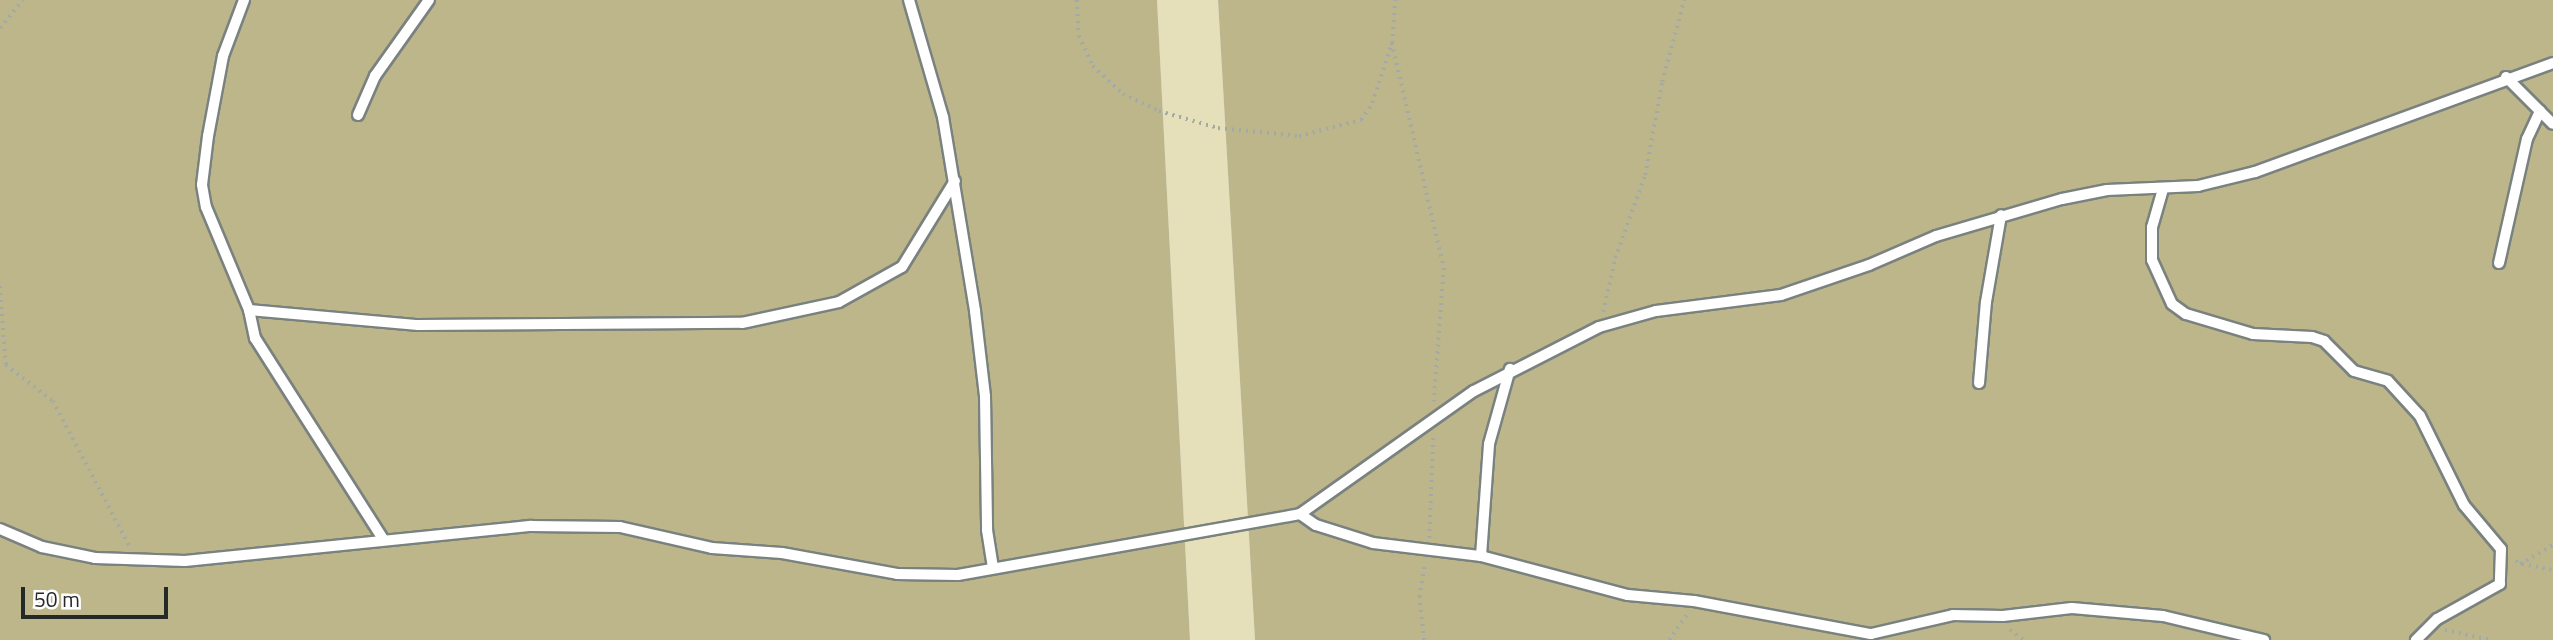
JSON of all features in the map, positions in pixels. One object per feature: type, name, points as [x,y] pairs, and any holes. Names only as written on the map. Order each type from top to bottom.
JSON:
[{"type":"lane","points":[[244,0],[223,56],[202,185],[230,270],[249,310],[256,338],[383,539]]},
{"type":"lane","points":[[358,115],[375,76],[429,0]]},
{"type":"lane","points":[[909,0],[943,117],[955,181],[985,396],[987,530],[993,566]]},
{"type":"lane","points":[[0,529],[43,547],[95,558],[185,561],[531,526],[620,527],[712,548],[782,553],[897,574],[958,575],[993,566],[1300,513],[1510,369],[1599,327],[1656,311],[1781,295],[2001,215],[2107,190],[2163,189],[2255,172],[2506,77],[2553,63]]},
{"type":"lane","points":[[2506,77],[2553,124]]},
{"type":"lane","points":[[2499,263],[2528,139],[2540,111]]},
{"type":"lane","points":[[249,310],[418,325],[742,323],[839,302],[902,267],[955,181]]},
{"type":"lane","points":[[2163,189],[2152,228],[2152,260],[2172,304],[2186,314],[2253,334],[2312,337],[2324,341],[2354,371],[2388,381],[2420,416],[2465,505],[2501,549],[2500,584],[2437,619],[2416,640]]},
{"type":"lane","points":[[1979,383],[1986,302],[2001,215]]},
{"type":"lane","points":[[1481,556],[1489,444],[1510,369]]},
{"type":"lane","points":[[1300,513],[1340,534],[1427,550],[1481,556],[1628,595],[1693,601],[1871,634],[1953,615],[2003,616],[2072,608],[2163,616],[2264,640]]},
{"type":"path","points":[[0,28],[23,0]]},
{"type":"path","points":[[1076,0],[1079,36],[1093,66],[1108,84],[1158,111],[1217,128],[1266,135],[1299,136],[1361,120],[1372,103],[1392,43],[1395,0]]},
{"type":"path","points":[[1599,327],[1615,258],[1645,176],[1662,82],[1684,0]]},
{"type":"path","points":[[1392,43],[1444,268],[1434,420],[1433,515],[1419,597],[1424,640]]},
{"type":"path","points":[[0,286],[6,366],[53,401],[138,561]]},
{"type":"path","points":[[2520,564],[2553,545]]},
{"type":"path","points":[[2501,549],[2520,564],[2553,570]]},
{"type":"path","points":[[1669,640],[1693,601]]},
{"type":"path","points":[[2435,633],[2470,633],[2491,640]]},
{"type":"shaded area","points":[[0,0],[1157,0],[1190,640],[0,640]]},
{"type":"shaded area","points":[[1157,0],[1218,0],[1255,640],[1190,640]]},
{"type":"shaded area","points":[[1218,0],[2553,0],[2553,640],[1255,640]]}]
